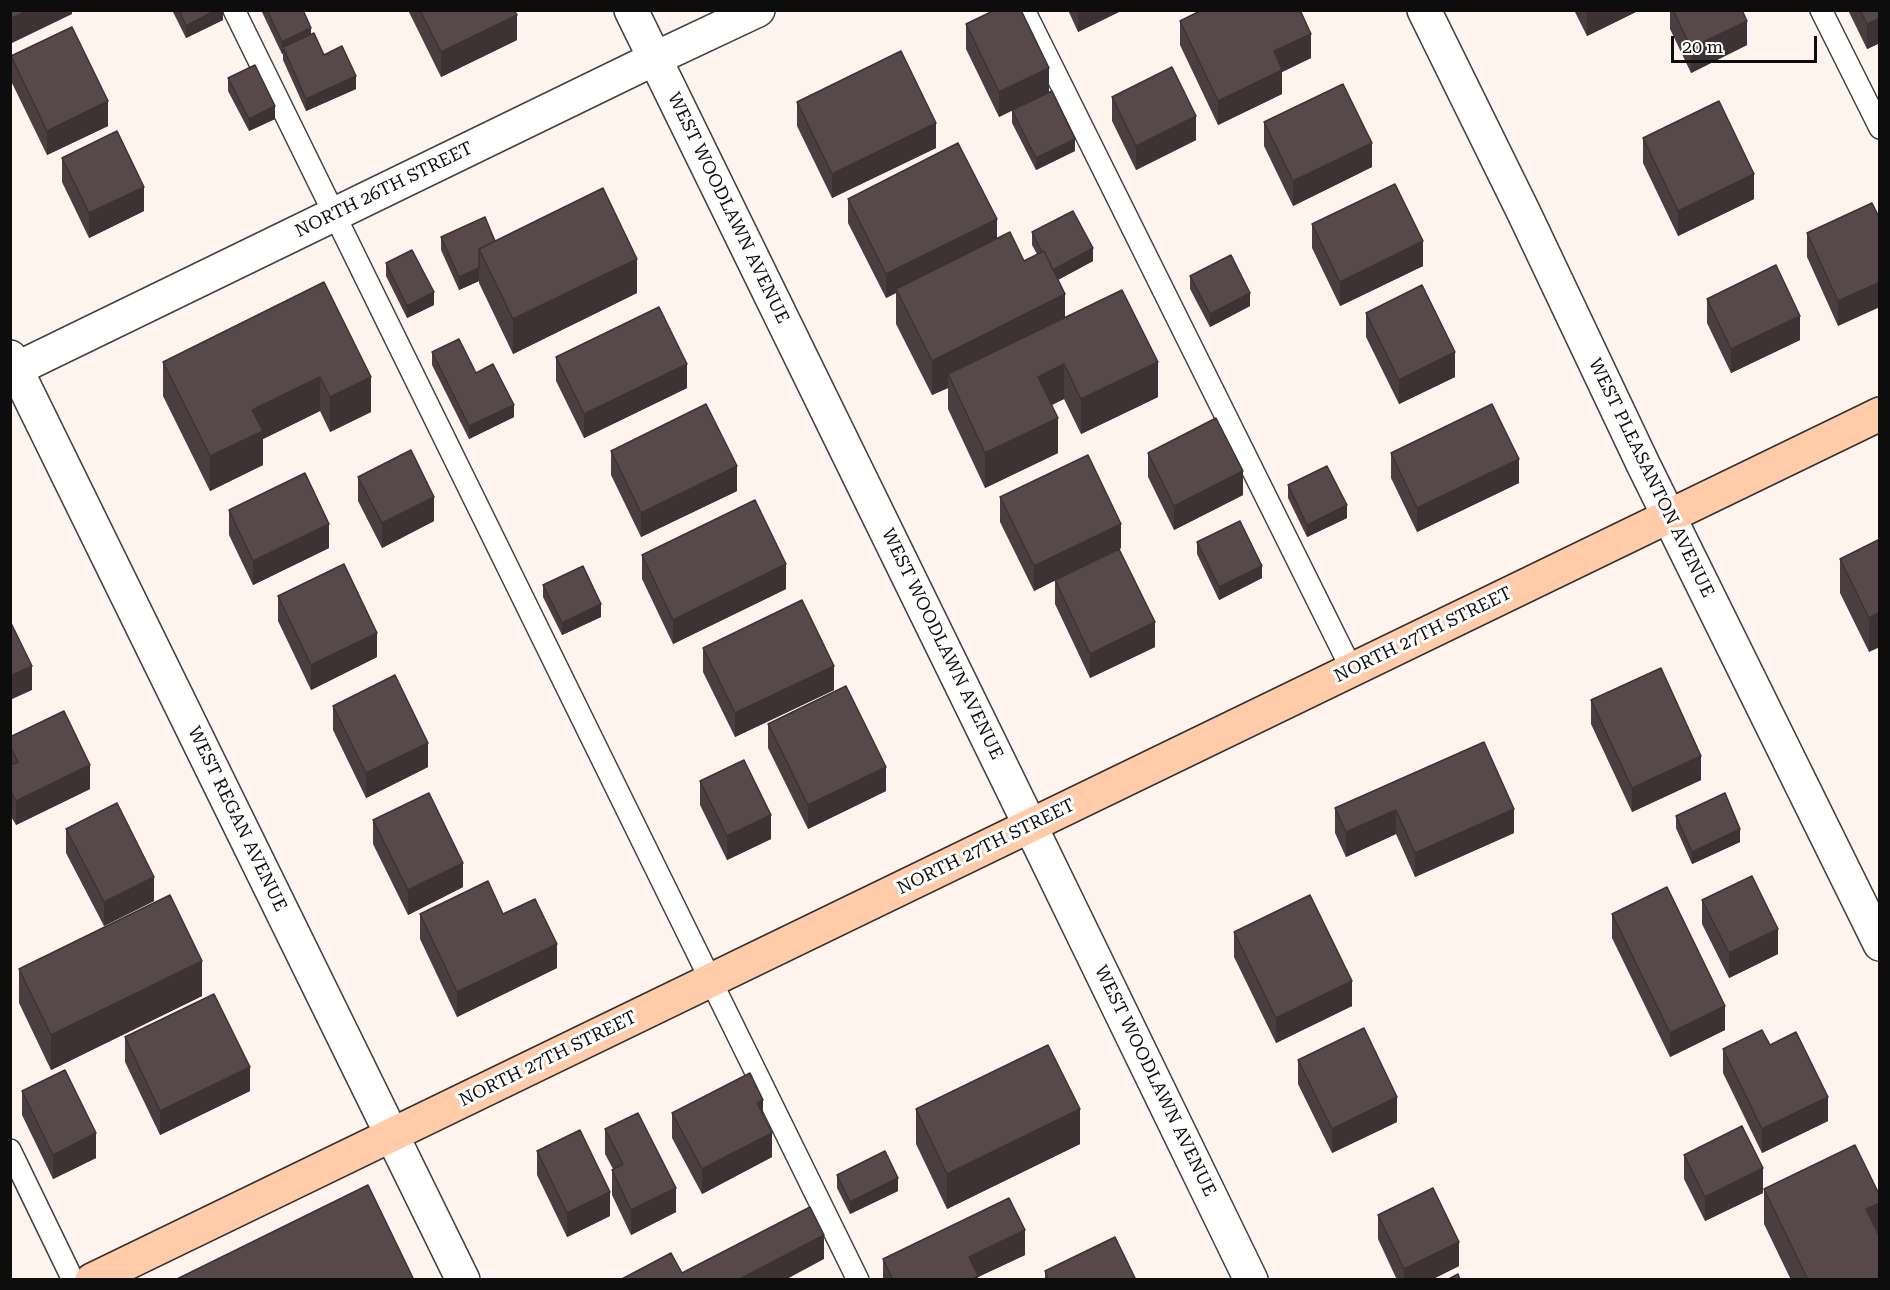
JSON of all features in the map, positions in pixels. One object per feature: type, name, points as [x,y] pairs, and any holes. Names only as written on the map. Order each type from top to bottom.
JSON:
[{"type":"street","name":"WEST WOODLAWN AVENUE","points":[[631,10],[1251,1280]]},
{"type":"street","name":"NORTH 26TH STREET","points":[[12,366],[336,214],[758,10]]},
{"type":"street","name":"WEST PLEASANTON AVENUE","points":[[1424,10],[1669,516],[1880,944]]},
{"type":"street","name":"WEST REGAN AVENUE","points":[[12,366],[463,1280]]},
{"type":"street","name":"NORTH 27TH STREET","points":[[92,1280],[1880,414]]},
{"type":"lane","points":[[234,10],[858,1280]]},
{"type":"lane","points":[[1024,10],[1352,670]]},
{"type":"lane","points":[[1821,10],[1880,128]]},
{"type":"lane","points":[[10,1150],[73,1280]]},
{"type":"building","points":[[10,10],[29,10],[10,19]]},
{"type":"building","points":[[179,10],[216,10],[186,26]]},
{"type":"building","points":[[267,10],[303,10],[311,28],[282,42]]},
{"type":"building","points":[[420,10],[514,10],[517,15],[441,52]]},
{"type":"building","points":[[995,10],[1021,10],[1049,68],[999,92],[966,24]]},
{"type":"building","points":[[1202,10],[1300,10],[1311,34],[1274,51],[1282,70],[1218,101],[1180,21]]},
{"type":"building","points":[[1673,10],[1742,10],[1747,21],[1691,48]]},
{"type":"building","points":[[1860,10],[1880,10],[1880,18],[1867,24]]},
{"type":"building","points":[[72,27],[108,101],[47,131],[11,56]]},
{"type":"building","points":[[314,33],[324,55],[342,46],[356,76],[306,99],[283,47]]},
{"type":"building","points":[[901,51],[936,123],[832,174],[797,102]]},
{"type":"building","points":[[255,65],[275,106],[249,119],[228,78]]},
{"type":"building","points":[[1172,67],[1196,116],[1136,146],[1112,97]]},
{"type":"building","points":[[1343,84],[1372,143],[1293,181],[1264,122]]},
{"type":"building","points":[[1052,91],[1075,139],[1036,158],[1012,110]]},
{"type":"building","points":[[1719,101],[1754,174],[1678,211],[1643,138]]},
{"type":"building","points":[[117,131],[144,187],[89,213],[62,158]]},
{"type":"building","points":[[958,143],[997,219],[886,274],[848,199]]},
{"type":"building","points":[[1395,184],[1423,241],[1340,282],[1312,224]]},
{"type":"building","points":[[603,188],[637,259],[513,319],[479,249]]},
{"type":"building","points":[[1872,203],[1880,219],[1880,282],[1838,301],[1807,233]]},
{"type":"building","points":[[1073,211],[1093,248],[1053,270],[1032,232]]},
{"type":"building","points":[[485,217],[495,241],[479,249],[479,268],[459,277],[441,237]]},
{"type":"building","points":[[1010,232],[1024,261],[1044,251],[1065,294],[932,361],[896,289]]},
{"type":"building","points":[[412,250],[434,292],[407,306],[386,263]]},
{"type":"building","points":[[1231,255],[1250,293],[1210,314],[1190,276]]},
{"type":"building","points":[[1776,265],[1800,316],[1731,349],[1707,299]]},
{"type":"building","points":[[324,282],[371,377],[330,397],[320,377],[252,410],[263,431],[210,456],[163,362]]},
{"type":"building","points":[[1422,285],[1455,352],[1399,380],[1366,313]]},
{"type":"building","points":[[1122,290],[1158,362],[1081,399],[1064,364],[1038,377],[1058,418],[985,453],[948,374]]},
{"type":"building","points":[[659,307],[687,364],[584,414],[556,357]]},
{"type":"building","points":[[459,339],[476,373],[493,364],[514,405],[469,426],[432,352]]},
{"type":"building","points":[[706,404],[737,466],[641,513],[611,451]]},
{"type":"building","points":[[1492,404],[1519,459],[1417,508],[1391,453]]},
{"type":"building","points":[[1216,418],[1243,471],[1174,506],[1148,453]]},
{"type":"building","points":[[411,450],[434,497],[382,523],[358,477]]},
{"type":"building","points":[[1088,455],[1121,524],[1034,566],[1000,497]]},
{"type":"building","points":[[1327,466],[1347,505],[1307,525],[1288,485]]},
{"type":"building","points":[[305,473],[329,524],[253,561],[229,510]]},
{"type":"building","points":[[755,500],[786,564],[673,620],[642,555]]},
{"type":"building","points":[[1240,521],[1262,566],[1219,587],[1197,542]]},
{"type":"building","points":[[1880,539],[1880,612],[1869,618],[1840,559]]},
{"type":"building","points":[[1119,549],[1155,622],[1090,654],[1055,580]]},
{"type":"building","points":[[344,564],[377,633],[311,665],[278,596]]},
{"type":"building","points":[[583,566],[601,604],[562,623],[543,585]]},
{"type":"building","points":[[802,600],[834,666],[735,713],[703,648]]},
{"type":"building","points":[[10,621],[32,666],[10,676]]},
{"type":"building","points":[[1661,668],[1701,756],[1632,788],[1591,700]]},
{"type":"building","points":[[395,675],[428,743],[366,773],[333,706]]},
{"type":"building","points":[[846,686],[886,767],[808,805],[768,724]]},
{"type":"building","points":[[64,711],[90,765],[16,801],[10,790],[10,765],[18,762],[10,746],[10,737]]},
{"type":"building","points":[[1484,742],[1514,809],[1415,853],[1396,810],[1346,832],[1335,808]]},
{"type":"building","points":[[744,760],[771,815],[727,836],[700,781]]},
{"type":"building","points":[[429,793],[463,863],[408,890],[373,820]]},
{"type":"building","points":[[1725,793],[1740,829],[1692,852],[1676,816]]},
{"type":"building","points":[[117,803],[154,877],[104,902],[66,829]]},
{"type":"building","points":[[1752,876],[1778,929],[1729,953],[1702,900]]},
{"type":"building","points":[[488,881],[503,914],[535,899],[557,944],[457,992],[420,914]]},
{"type":"building","points":[[1667,887],[1725,1006],[1670,1033],[1612,914]]},
{"type":"building","points":[[170,895],[202,961],[51,1035],[19,969]]},
{"type":"building","points":[[1310,895],[1352,981],[1276,1018],[1234,932]]},
{"type":"building","points":[[214,994],[250,1067],[160,1111],[125,1037]]},
{"type":"building","points":[[1364,1028],[1397,1097],[1332,1129],[1298,1060]]},
{"type":"building","points":[[1762,1030],[1770,1045],[1796,1032],[1828,1097],[1762,1129],[1723,1049]]},
{"type":"building","points":[[1048,1045],[1080,1109],[947,1174],[916,1109]]},
{"type":"building","points":[[65,1070],[96,1133],[53,1155],[22,1091]]},
{"type":"building","points":[[750,1073],[763,1100],[757,1103],[772,1133],[702,1169],[672,1113]]},
{"type":"building","points":[[638,1113],[676,1188],[631,1210],[612,1170],[623,1164],[605,1129]]},
{"type":"building","points":[[1742,1126],[1763,1168],[1705,1197],[1684,1155]]},
{"type":"building","points":[[580,1130],[610,1192],[567,1213],[537,1151]]},
{"type":"building","points":[[1855,1145],[1880,1196],[1880,1203],[1866,1209],[1880,1238],[1880,1277],[1875,1280],[1808,1280],[1764,1189]]},
{"type":"building","points":[[885,1151],[898,1178],[850,1202],[837,1175]]},
{"type":"building","points":[[368,1185],[414,1280],[175,1280]]},
{"type":"building","points":[[1433,1188],[1459,1242],[1404,1269],[1378,1215]]},
{"type":"building","points":[[1009,1198],[1025,1230],[969,1257],[978,1276],[971,1280],[893,1280],[883,1259]]},
{"type":"building","points":[[810,1207],[824,1235],[738,1280],[620,1280],[671,1253],[682,1273]]},
{"type":"building","points":[[1115,1237],[1136,1280],[1049,1280],[1045,1271]]},
{"type":"building","points":[[1458,1274],[1460,1280],[1447,1280]]}]
